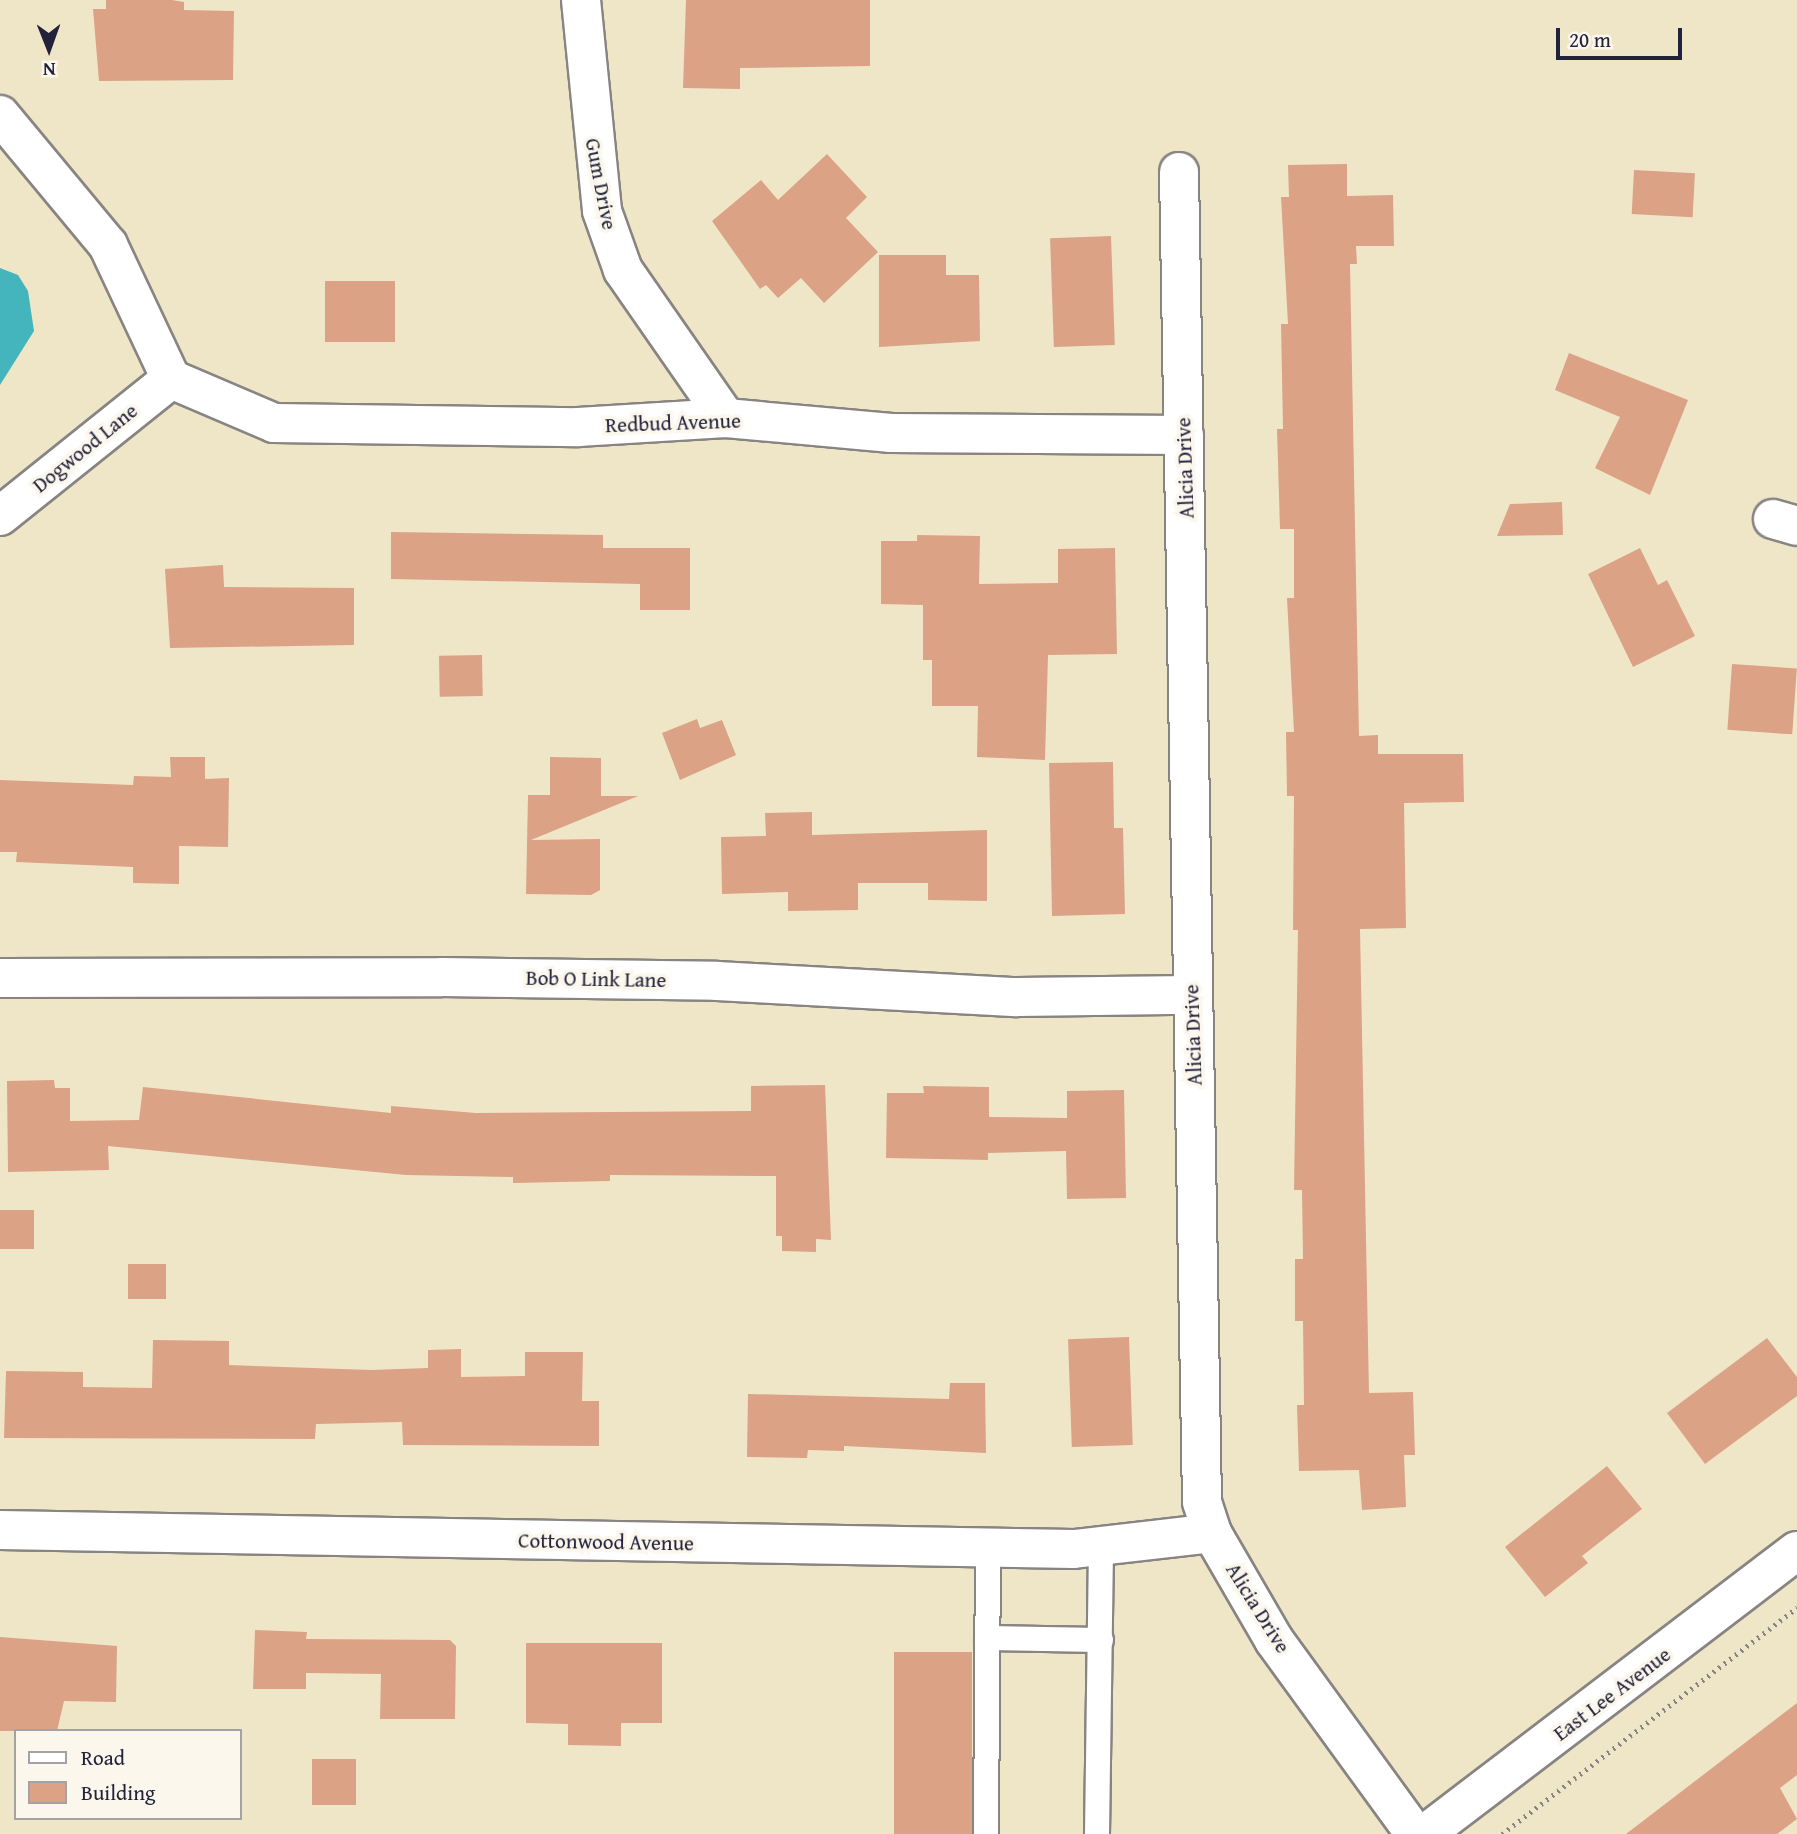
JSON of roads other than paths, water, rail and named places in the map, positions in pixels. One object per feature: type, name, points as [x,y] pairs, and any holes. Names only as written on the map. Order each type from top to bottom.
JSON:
[{"type":"street","name":"Gum Drive","points":[[581,0],[602,211],[623,270],[726,418]]},
{"type":"street","points":[[0,116],[108,245],[171,379]]},
{"type":"street","name":"Alicia Drive","points":[[1179,172],[1198,1455],[1212,1533],[1275,1640],[1415,1834]]},
{"type":"street","name":"Redbud Avenue","points":[[171,379],[274,423],[579,427],[726,418],[891,433],[1184,435]]},
{"type":"street","name":"Dogwood Lane","points":[[0,516],[171,379]]},
{"type":"street","name":"Bob O Link Lane","points":[[0,978],[442,977],[717,981],[1017,997],[1191,995]]},
{"type":"street","name":"Cottonwood Avenue","points":[[0,1530],[988,1547],[1101,1545],[1212,1533]]},
{"type":"street","name":"East Lee Avenue","points":[[1425,1834],[1797,1550]]},
{"type":"lane","points":[[1097,1834],[1101,1545]]},
{"type":"lane","points":[[986,1834],[988,1547]]},
{"type":"lane","points":[[987,1639],[1101,1640]]},
{"type":"water","points":[[0,268],[18,275],[28,291],[34,331],[0,385]]}]
